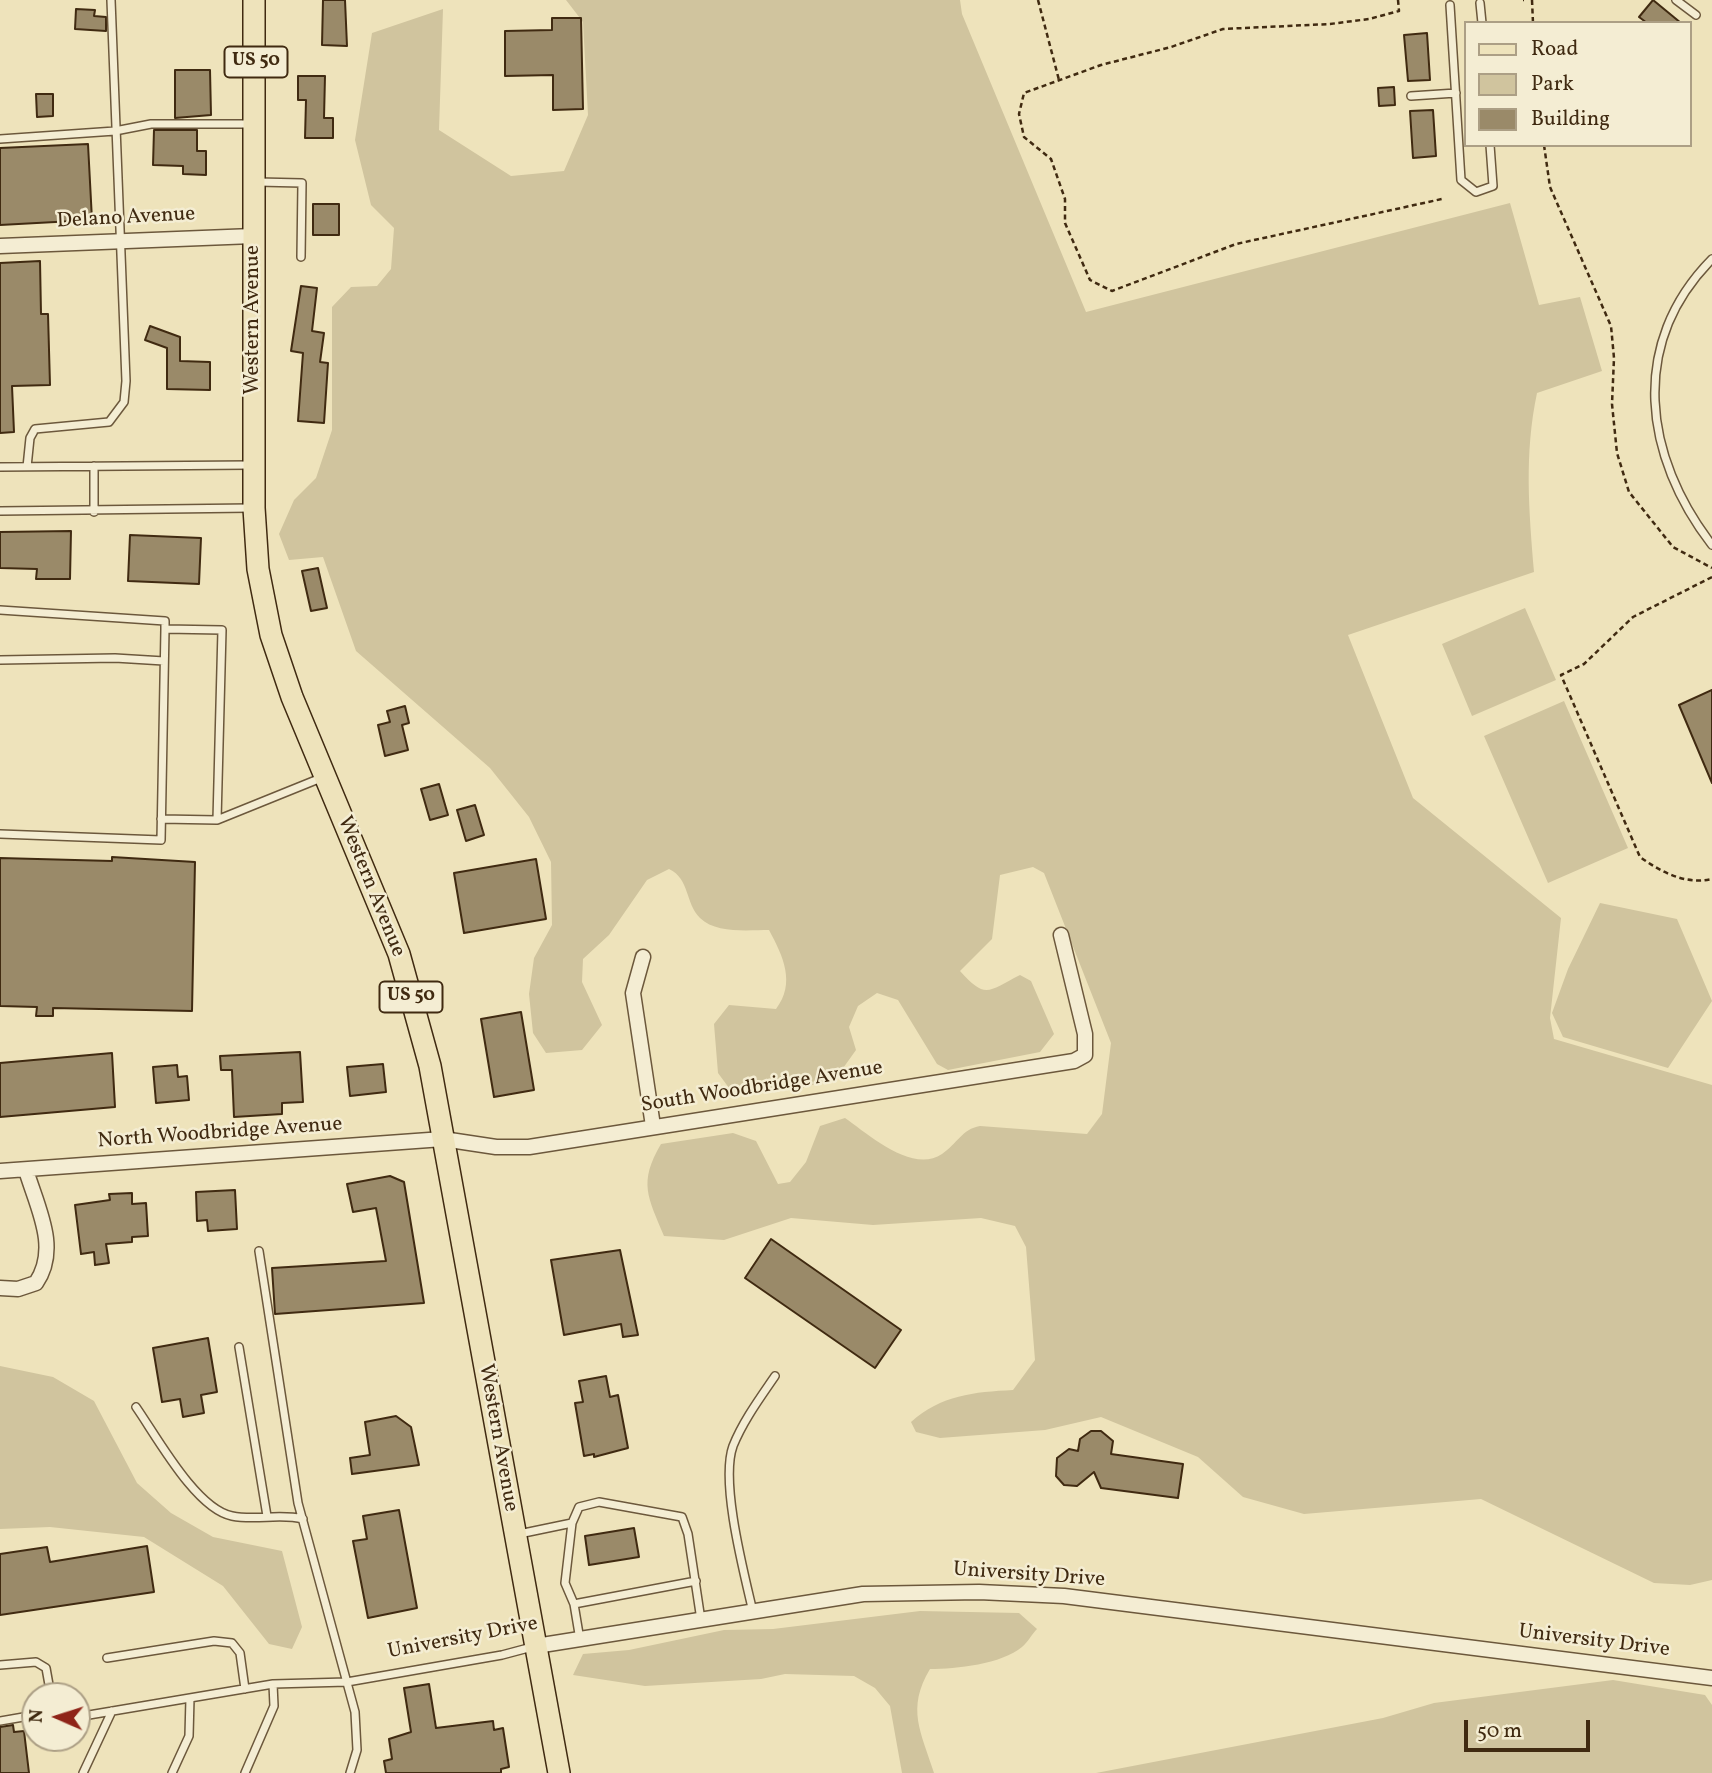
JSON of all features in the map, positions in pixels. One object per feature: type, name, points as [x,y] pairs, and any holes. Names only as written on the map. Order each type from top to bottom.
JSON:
[{"type":"main road","name":"Western Avenue","points":[[254,0],[254,508],[258,569],[271,635],[292,697],[399,954],[430,1066],[559,1773]]},
{"type":"street","name":"Delano Avenue","points":[[0,246],[253,236]]},
{"type":"street","name":"South Woodbridge Avenue","points":[[443,1139],[496,1147],[529,1147],[1074,1061],[1085,1055],[1085,1034],[1060,935]]},
{"type":"street","points":[[643,957],[633,993],[653,1126]]},
{"type":"street","name":"North Woodbridge Avenue","points":[[0,1171],[443,1139]]},
{"type":"street","points":[[0,1288],[18,1289],[36,1283],[46,1268],[48,1245],[26,1170]]},
{"type":"street","name":"University Drive","points":[[536,1646],[863,1594],[911,1591],[1064,1596],[1712,1678]]},
{"type":"lane","points":[[27,467],[30,438],[35,429],[109,422],[124,402],[126,380],[111,0]]},
{"type":"lane","points":[[1676,0],[1696,15]]},
{"type":"lane","points":[[1480,3],[1482,21]]},
{"type":"lane","points":[[1450,5],[1461,180],[1476,192],[1493,186],[1490,147]]},
{"type":"lane","points":[[1411,96],[1456,93]]},
{"type":"lane","points":[[0,139],[115,131],[151,124],[254,124]]},
{"type":"lane","points":[[253,182],[302,183],[301,257]]},
{"type":"lane","points":[[1712,258],[1698,273],[1668,322],[1656,374],[1654,417],[1665,463],[1682,503],[1712,545]]},
{"type":"lane","points":[[0,467],[254,465]]},
{"type":"lane","points":[[94,466],[94,512]]},
{"type":"lane","points":[[0,511],[94,512],[254,508]]},
{"type":"lane","points":[[0,610],[165,621],[161,840],[0,834]]},
{"type":"lane","points":[[165,629],[222,630],[217,820]]},
{"type":"lane","points":[[0,660],[115,658],[164,661]]},
{"type":"lane","points":[[161,820],[217,820],[325,776]]},
{"type":"lane","points":[[259,1251],[303,1519],[355,1712],[357,1750],[350,1773]]},
{"type":"lane","points":[[239,1347],[267,1516]]},
{"type":"lane","points":[[753,1613],[732,1510],[729,1475],[732,1448],[775,1376]]},
{"type":"lane","points":[[136,1407],[197,1492],[214,1510],[232,1517],[286,1515],[303,1519]]},
{"type":"lane","points":[[580,1640],[574,1604],[565,1583],[572,1522],[579,1507],[599,1502],[682,1517],[696,1581],[701,1620]]},
{"type":"lane","points":[[514,1535],[572,1522]]},
{"type":"lane","points":[[574,1604],[696,1581]]},
{"type":"lane","points":[[107,1658],[214,1641],[232,1643],[240,1653],[245,1689]]},
{"type":"lane","name":"University Drive","points":[[91,1715],[273,1684],[347,1682],[502,1656],[536,1646]]},
{"type":"lane","points":[[0,1665],[36,1662],[46,1668],[48,1682]]},
{"type":"lane","points":[[245,1773],[274,1706],[273,1684]]},
{"type":"lane","points":[[172,1773],[189,1736],[190,1698]]},
{"type":"lane","points":[[83,1773],[112,1712]]},
{"type":"lane","points":[[0,1721],[21,1717]]},
{"type":"path","points":[[1038,0],[1059,80]]},
{"type":"path","points":[[1398,0],[1399,11],[1369,19],[1223,29],[1059,80],[1024,93],[1019,114],[1024,137],[1052,159],[1065,199],[1065,223],[1090,280],[1112,291],[1236,244],[1442,199]]},
{"type":"path","points":[[1532,0],[1532,21]]},
{"type":"path","points":[[1544,147],[1550,187],[1611,326],[1616,453],[1629,492],[1673,547],[1712,568]]},
{"type":"path","points":[[1712,577],[1633,617],[1584,664],[1561,675],[1640,857],[1659,870],[1684,880],[1712,879]]},
{"type":"green space","points":[[566,0],[960,0],[962,14],[1086,312],[1510,203],[1539,305],[1580,297],[1602,371],[1537,393],[1529,460],[1534,572],[1348,635],[1413,798],[1561,918],[1550,1018],[1554,1039],[1712,1085],[1712,1580],[1690,1585],[1654,1583],[1481,1499],[1304,1514],[1243,1497],[1198,1457],[1101,1417],[1045,1430],[940,1438],[916,1432],[911,1422],[934,1406],[971,1394],[1013,1390],[1035,1360],[1026,1247],[1015,1226],[981,1218],[873,1225],[791,1218],[724,1240],[664,1236],[648,1190],[650,1169],[661,1144],[733,1133],[756,1141],[778,1184],[790,1182],[806,1162],[820,1126],[845,1118],[891,1150],[917,1159],[930,1159],[942,1154],[964,1134],[980,1126],[1087,1134],[1102,1114],[1111,1043],[1044,873],[1033,867],[1000,875],[992,939],[960,971],[976,986],[988,990],[1020,975],[1031,981],[1054,1034],[1040,1052],[948,1070],[937,1064],[898,1000],[877,993],[858,1006],[849,1027],[856,1050],[836,1078],[802,1088],[732,1092],[718,1073],[714,1024],[729,1005],[776,1009],[785,989],[783,960],[769,930],[724,929],[700,918],[681,879],[669,869],[647,880],[609,935],[583,959],[582,982],[602,1025],[582,1050],[546,1053],[533,1033],[529,994],[534,958],[552,925],[551,862],[529,817],[490,768],[356,651],[323,557],[289,560],[279,534],[294,500],[316,478],[332,430],[332,307],[351,287],[377,286],[391,269],[394,228],[371,205],[355,140],[372,33],[443,9],[439,130],[511,176],[564,171],[588,115],[583,22]]},
{"type":"green space","points":[[1525,608],[1556,680],[1472,716],[1442,644]]},
{"type":"green space","points":[[1564,701],[1628,848],[1548,883],[1484,736]]},
{"type":"green space","points":[[1600,903],[1677,919],[1712,1001],[1668,1068],[1563,1037],[1552,1013],[1568,969]]},
{"type":"green space","points":[[0,1366],[53,1377],[94,1401],[137,1483],[171,1513],[213,1537],[282,1551],[302,1627],[292,1649],[269,1644],[223,1586],[144,1537],[50,1527],[0,1529]]},
{"type":"green space","points":[[920,1611],[1019,1613],[1037,1629],[1022,1647],[1003,1658],[965,1667],[930,1669],[923,1683],[917,1709],[921,1733],[934,1773],[902,1773],[890,1706],[875,1688],[854,1676],[785,1674],[761,1679],[645,1686],[573,1675],[583,1654],[629,1650],[724,1630],[773,1629]]},
{"type":"green space","points":[[1613,1680],[1705,1695],[1712,1705],[1712,1773],[1096,1773],[1383,1718],[1434,1703]]},
{"type":"building","points":[[323,0],[345,0],[347,46],[322,45]]},
{"type":"building","points":[[1653,0],[1679,21],[1644,21],[1639,17]]},
{"type":"building","points":[[76,9],[95,10],[94,16],[106,17],[106,31],[75,29]]},
{"type":"building","points":[[552,18],[581,18],[583,109],[553,110],[553,75],[505,76],[505,31],[552,30]]},
{"type":"building","points":[[1427,33],[1430,80],[1408,81],[1404,35]]},
{"type":"building","points":[[175,70],[210,70],[211,115],[175,118]]},
{"type":"building","points":[[298,76],[325,76],[324,118],[333,118],[333,138],[305,138],[306,100],[298,100]]},
{"type":"building","points":[[1394,87],[1395,105],[1379,106],[1378,88]]},
{"type":"building","points":[[36,94],[53,94],[53,116],[37,117]]},
{"type":"building","points":[[1433,110],[1436,156],[1413,158],[1410,111]]},
{"type":"building","points":[[154,130],[197,130],[197,151],[206,151],[206,175],[183,174],[183,166],[153,165]]},
{"type":"building","points":[[88,144],[92,220],[0,225],[0,148]]},
{"type":"building","points":[[313,204],[339,204],[339,235],[313,235]]},
{"type":"building","points":[[40,261],[41,314],[48,314],[50,385],[12,386],[14,432],[0,433],[0,263]]},
{"type":"building","points":[[301,286],[317,288],[312,331],[324,333],[320,362],[328,363],[324,423],[298,421],[303,353],[291,351]]},
{"type":"building","points":[[150,326],[180,337],[180,361],[210,362],[210,390],[167,389],[167,348],[145,340]]},
{"type":"building","points":[[71,531],[70,579],[36,579],[37,569],[0,568],[0,532]]},
{"type":"building","points":[[130,535],[201,538],[199,584],[128,581]]},
{"type":"building","points":[[318,568],[327,608],[311,611],[302,571]]},
{"type":"building","points":[[1712,690],[1712,783],[1679,705]]},
{"type":"building","points":[[405,706],[409,723],[402,725],[408,750],[385,756],[378,725],[390,722],[387,711]]},
{"type":"building","points":[[439,784],[448,815],[430,820],[421,789]]},
{"type":"building","points":[[475,805],[484,835],[466,841],[457,810]]},
{"type":"building","points":[[112,857],[195,862],[192,1011],[53,1008],[53,1016],[36,1016],[37,1007],[0,1006],[0,858],[112,861]]},
{"type":"building","points":[[536,859],[546,919],[464,933],[454,873]]},
{"type":"building","points":[[521,1012],[534,1090],[494,1097],[481,1019]]},
{"type":"building","points":[[300,1052],[303,1102],[282,1103],[282,1114],[234,1117],[232,1070],[221,1070],[220,1056]]},
{"type":"building","points":[[112,1053],[115,1107],[0,1117],[0,1063]]},
{"type":"building","points":[[383,1064],[386,1092],[350,1096],[347,1067]]},
{"type":"building","points":[[177,1065],[178,1077],[187,1076],[189,1100],[156,1103],[153,1067]]},
{"type":"building","points":[[390,1176],[404,1182],[424,1303],[275,1314],[272,1268],[386,1261],[376,1208],[353,1212],[347,1184]]},
{"type":"building","points":[[235,1190],[237,1229],[208,1231],[207,1220],[197,1221],[196,1192]]},
{"type":"building","points":[[132,1193],[132,1204],[146,1203],[148,1236],[132,1237],[132,1242],[106,1244],[109,1263],[95,1265],[94,1252],[81,1254],[75,1205],[110,1200],[109,1194]]},
{"type":"building","points":[[771,1239],[901,1330],[875,1368],[745,1278]]},
{"type":"building","points":[[620,1250],[638,1335],[623,1337],[621,1324],[564,1335],[551,1260]]},
{"type":"building","points":[[208,1338],[217,1392],[201,1395],[204,1413],[183,1417],[180,1399],[162,1402],[153,1348]]},
{"type":"building","points":[[606,1376],[610,1397],[618,1395],[628,1448],[594,1457],[594,1454],[584,1456],[575,1403],[583,1402],[579,1381]]},
{"type":"building","points":[[396,1416],[411,1427],[419,1465],[352,1474],[350,1458],[370,1455],[365,1422]]},
{"type":"building","points":[[1091,1431],[1101,1431],[1113,1441],[1111,1454],[1183,1464],[1178,1498],[1101,1488],[1094,1472],[1077,1486],[1064,1485],[1056,1476],[1057,1458],[1069,1449],[1078,1451],[1080,1439]]},
{"type":"building","points":[[399,1510],[417,1608],[368,1618],[353,1541],[367,1539],[363,1516]]},
{"type":"building","points":[[634,1528],[639,1557],[589,1565],[585,1536]]},
{"type":"building","points":[[147,1546],[154,1592],[0,1615],[0,1554],[47,1547],[50,1562]]},
{"type":"building","points":[[429,1684],[436,1728],[493,1721],[494,1730],[503,1728],[509,1767],[501,1769],[501,1773],[386,1773],[384,1761],[392,1759],[389,1739],[411,1732],[404,1688]]},
{"type":"building","points":[[13,1725],[14,1732],[21,1731],[21,1752],[26,1752],[29,1773],[0,1773],[0,1727]]}]
